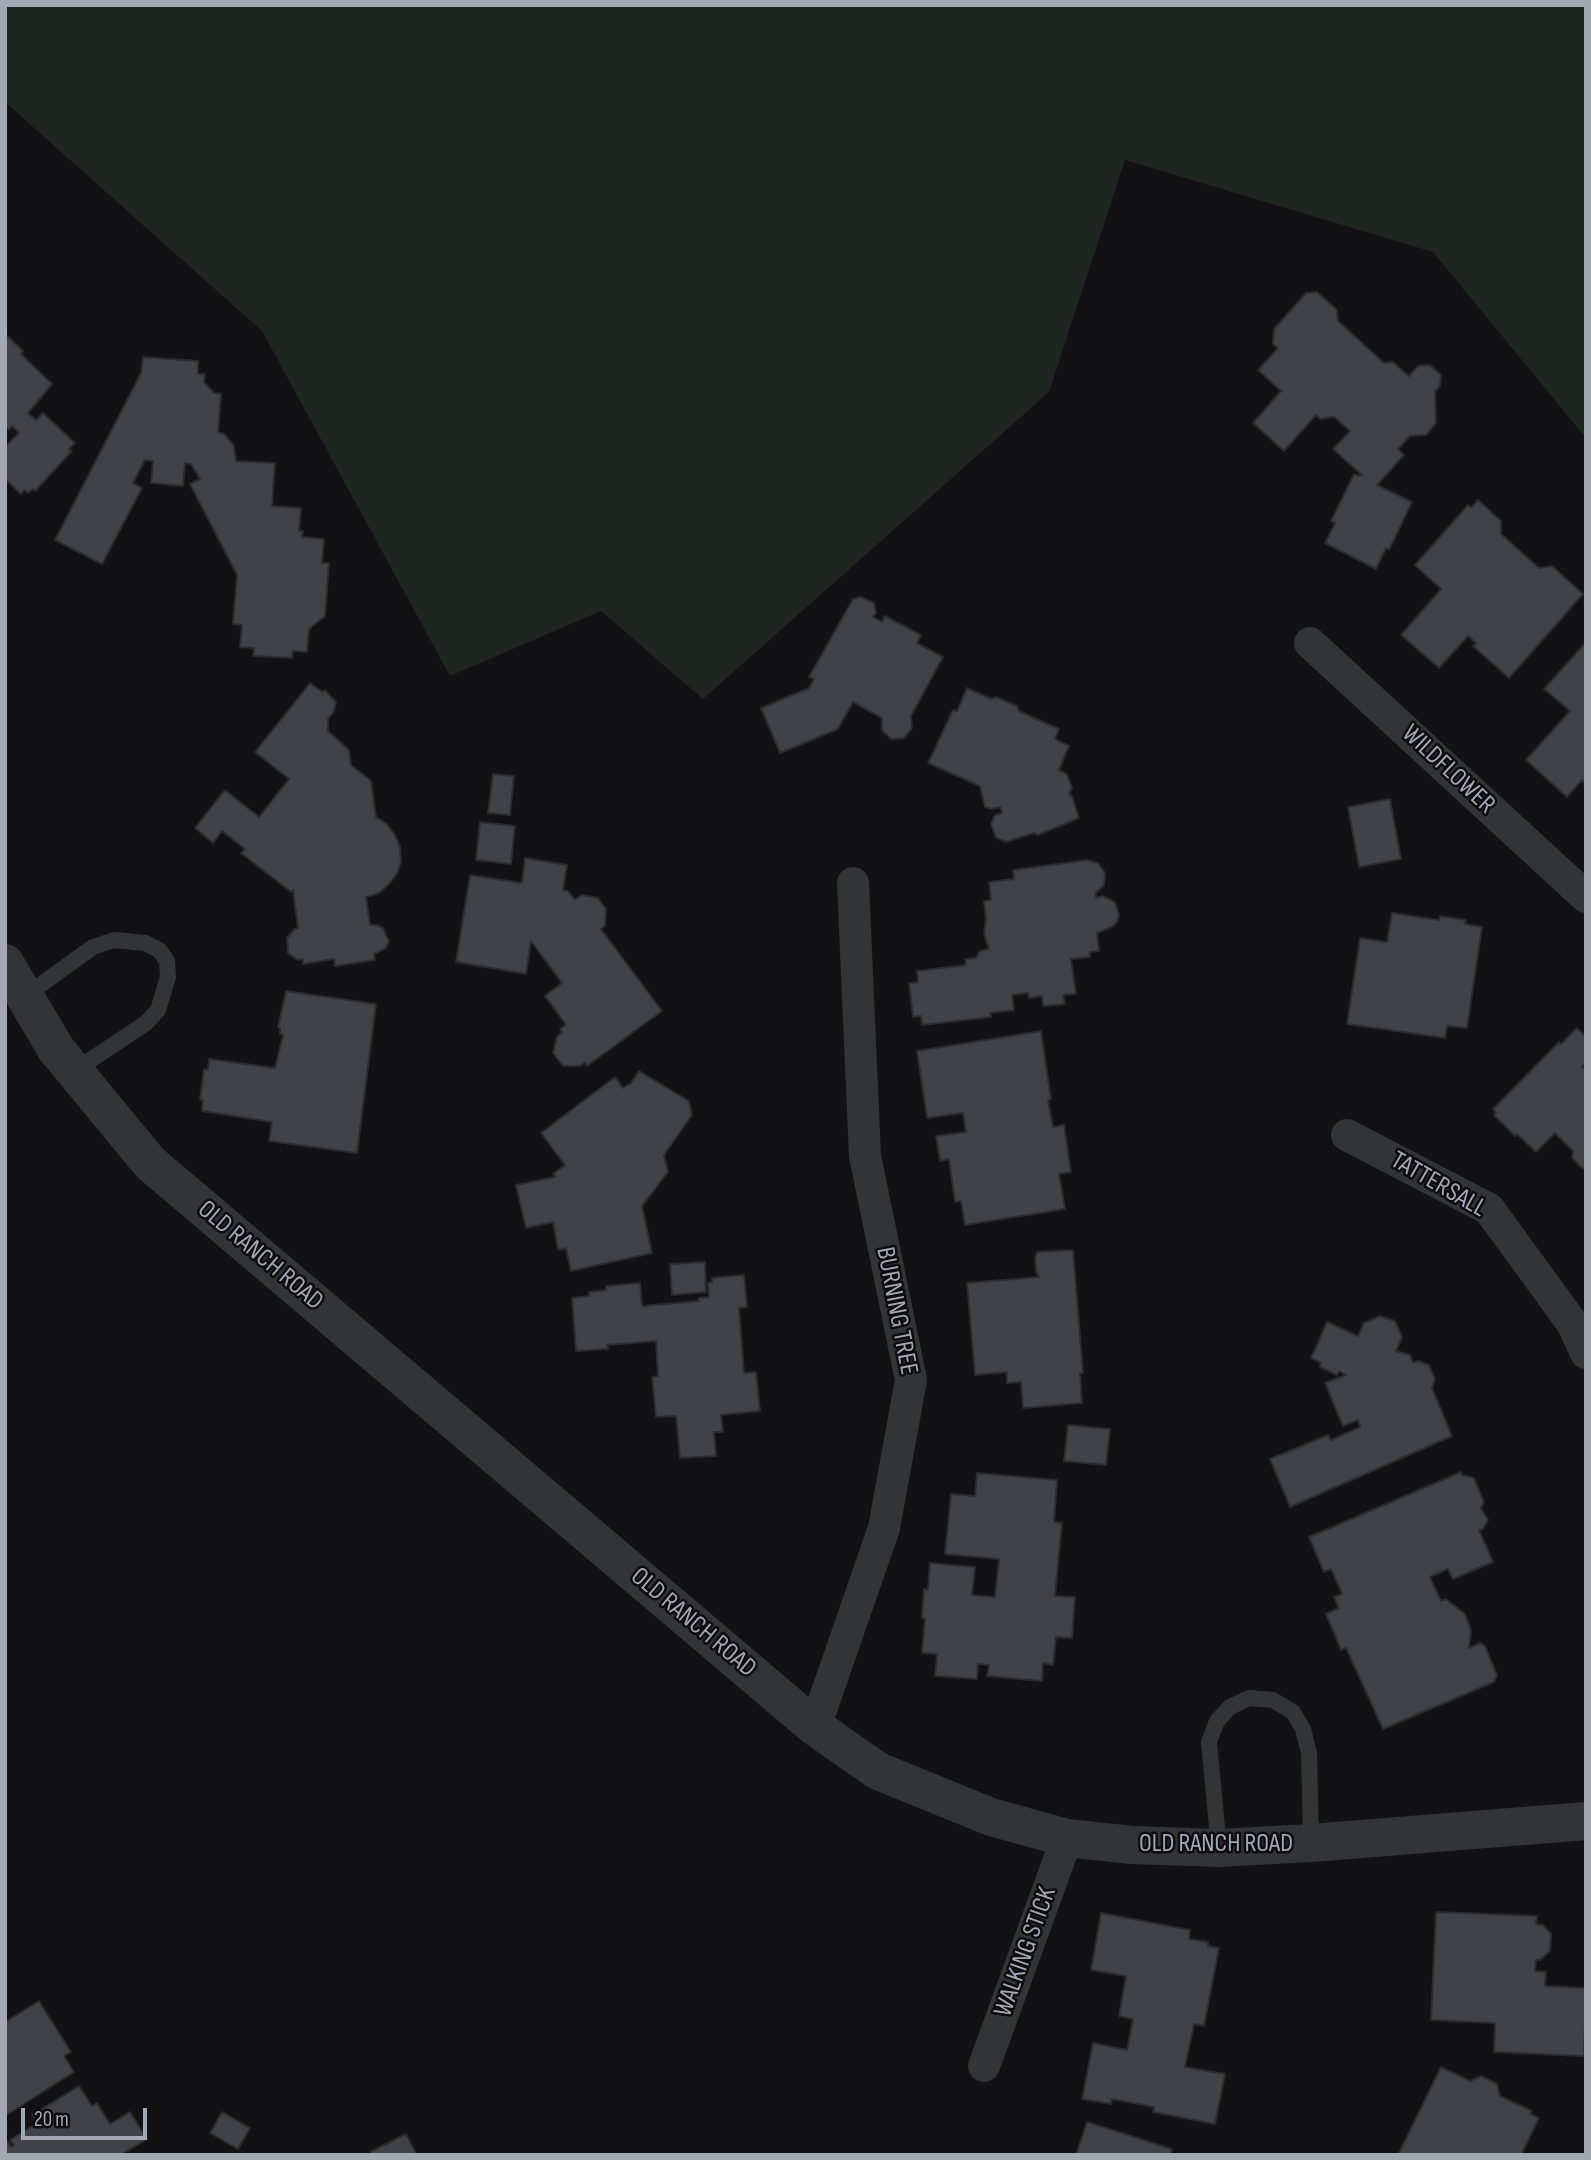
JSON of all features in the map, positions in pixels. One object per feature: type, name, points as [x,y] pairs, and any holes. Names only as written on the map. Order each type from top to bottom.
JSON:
[{"type":"street","name":"WILDFLOWER","points":[[1310,643],[1586,897]]},
{"type":"street","name":"BURNING TREE","points":[[815,1727],[884,1528],[911,1380],[864,1157],[853,883]]},
{"type":"street","name":"OLD RANCH ROAD","points":[[5,963],[56,1049],[150,1163],[815,1727],[878,1771],[991,1817],[1067,1838],[1132,1845],[1219,1848],[1586,1821]]},
{"type":"street","name":"TATTERSALL","points":[[1347,1135],[1489,1209],[1572,1323],[1586,1353]]},
{"type":"street","name":"WALKING STICK","points":[[984,2066],[1067,1838]]},
{"type":"lane","points":[[25,996],[93,947],[114,940],[145,943],[159,950],[167,961],[168,977],[158,1010],[146,1023],[74,1071]]},
{"type":"lane","points":[[1219,1848],[1209,1742],[1217,1721],[1230,1707],[1249,1698],[1273,1700],[1293,1712],[1303,1729],[1309,1753],[1311,1843]]},
{"type":"shaded area","points":[[5,5],[1335,5],[1341,8],[1348,5],[1586,5],[1586,438],[1433,252],[1125,160],[1049,392],[703,699],[601,611],[450,676],[262,331],[5,102]]},
{"type":"building","points":[[1317,292],[1337,310],[1338,321],[1384,363],[1393,362],[1409,376],[1418,366],[1430,365],[1441,375],[1440,386],[1435,392],[1436,423],[1426,435],[1410,436],[1398,449],[1404,455],[1377,485],[1412,502],[1389,550],[1386,548],[1376,569],[1325,543],[1335,523],[1331,521],[1354,474],[1362,475],[1333,449],[1350,431],[1334,417],[1320,419],[1316,415],[1284,451],[1253,423],[1281,391],[1258,370],[1278,348],[1273,344],[1274,329],[1306,293]]},
{"type":"building","points":[[5,334],[52,384],[28,413],[36,420],[43,413],[75,443],[69,449],[72,451],[35,491],[33,489],[28,493],[24,490],[21,494],[5,479],[5,447],[19,433],[12,426],[9,430],[5,427]]},
{"type":"building","points":[[143,357],[198,361],[198,374],[205,374],[204,382],[214,393],[221,394],[218,432],[225,435],[234,446],[236,461],[275,463],[272,506],[301,508],[299,531],[303,531],[302,537],[324,539],[322,563],[329,563],[325,616],[309,629],[307,652],[293,651],[292,658],[253,656],[254,648],[240,647],[242,625],[233,624],[237,575],[190,484],[200,479],[191,464],[185,463],[183,486],[151,483],[153,461],[145,460],[133,483],[142,488],[102,564],[55,540],[141,373]]},
{"type":"building","points":[[1478,500],[1501,521],[1501,534],[1539,568],[1552,566],[1583,594],[1509,678],[1473,646],[1476,643],[1468,636],[1439,668],[1401,635],[1441,589],[1415,565],[1468,505],[1471,508]]},
{"type":"building","points":[[861,597],[874,603],[876,613],[873,617],[882,622],[885,616],[921,635],[917,643],[943,657],[911,716],[912,728],[904,738],[891,739],[882,730],[882,718],[853,702],[838,729],[780,753],[761,708],[809,688],[814,679],[809,677],[853,599]]},
{"type":"building","points":[[1586,642],[1586,784],[1582,780],[1567,797],[1526,760],[1570,711],[1544,689]]},
{"type":"building","points":[[310,683],[322,692],[325,690],[336,702],[328,719],[328,731],[349,750],[351,765],[371,781],[376,817],[387,824],[400,847],[401,861],[397,874],[379,893],[366,897],[370,925],[383,928],[389,941],[386,948],[374,954],[375,960],[335,966],[334,959],[303,964],[303,959],[298,960],[288,953],[287,938],[298,928],[293,890],[291,892],[241,853],[245,849],[222,831],[213,843],[195,828],[225,790],[259,817],[289,779],[255,752]]},
{"type":"building","points":[[967,688],[991,699],[996,697],[1017,706],[1019,711],[1059,729],[1055,739],[1069,746],[1059,770],[1067,774],[1072,788],[1069,794],[1079,818],[1038,835],[1034,833],[1006,842],[996,838],[991,824],[995,815],[1002,813],[1000,807],[985,807],[980,786],[928,763],[953,710],[957,711]]},
{"type":"building","points":[[493,774],[514,776],[510,815],[488,813]]},
{"type":"building","points":[[1390,799],[1401,859],[1359,867],[1348,807]]},
{"type":"building","points":[[480,822],[515,826],[511,864],[476,860]]},
{"type":"building","points":[[525,858],[567,865],[563,890],[568,891],[575,900],[582,895],[598,898],[606,909],[605,926],[601,929],[662,1011],[587,1066],[585,1062],[580,1066],[563,1066],[553,1053],[557,1037],[562,1032],[560,1029],[566,1025],[545,996],[562,983],[531,941],[526,974],[456,962],[470,875],[522,883]]},
{"type":"building","points":[[1087,860],[1098,863],[1105,873],[1104,885],[1096,893],[1096,898],[1103,896],[1115,902],[1119,915],[1112,927],[1097,933],[1099,951],[1090,952],[1090,957],[1071,959],[1076,994],[1063,995],[1065,1004],[1043,1006],[1042,996],[1029,998],[1028,993],[1012,995],[1014,1010],[990,1013],[991,1017],[922,1025],[921,1016],[913,1017],[909,983],[918,982],[917,971],[966,965],[965,959],[976,958],[980,951],[989,949],[984,934],[984,901],[991,900],[989,882],[1014,879],[1013,870]]},
{"type":"building","points":[[1392,913],[1439,920],[1440,916],[1466,920],[1465,924],[1482,927],[1467,1028],[1447,1026],[1445,1038],[1347,1024],[1360,938],[1387,942]]},
{"type":"building","points":[[286,991],[376,1004],[357,1153],[269,1141],[272,1122],[202,1111],[203,1100],[200,1100],[204,1069],[208,1070],[209,1059],[275,1068],[283,1035],[278,1027]]},
{"type":"building","points":[[1577,1028],[1586,1037],[1586,1063],[1582,1067],[1586,1070],[1586,1169],[1572,1158],[1573,1151],[1555,1133],[1536,1152],[1494,1115],[1496,1113],[1493,1109],[1559,1042],[1561,1044]]},
{"type":"building","points":[[1041,1031],[1053,1127],[1064,1125],[1071,1172],[1059,1174],[1065,1209],[965,1225],[961,1201],[955,1202],[949,1159],[940,1161],[936,1136],[966,1132],[963,1113],[927,1118],[917,1051]]},
{"type":"building","points":[[639,1071],[689,1101],[692,1115],[664,1155],[668,1172],[642,1206],[652,1253],[571,1271],[566,1248],[558,1250],[553,1222],[526,1228],[516,1185],[555,1177],[553,1174],[565,1165],[541,1133],[615,1077],[623,1088],[631,1083]]},
{"type":"building","points":[[1073,1250],[1083,1373],[1080,1373],[1082,1403],[1023,1408],[1021,1382],[1007,1383],[1007,1372],[975,1375],[967,1283],[1039,1277],[1036,1272],[1037,1252]]},
{"type":"building","points":[[705,1262],[706,1292],[672,1295],[670,1264]]},
{"type":"building","points":[[744,1275],[747,1307],[739,1308],[744,1373],[756,1372],[760,1411],[721,1415],[723,1432],[714,1432],[716,1456],[680,1458],[676,1416],[656,1417],[652,1377],[658,1376],[656,1341],[607,1345],[608,1349],[576,1351],[572,1298],[606,1290],[606,1286],[640,1283],[642,1306],[699,1301],[699,1298],[709,1297],[708,1283],[712,1282],[712,1278]]},
{"type":"building","points":[[1380,1316],[1395,1321],[1402,1337],[1396,1351],[1410,1355],[1413,1363],[1418,1361],[1429,1365],[1435,1379],[1432,1388],[1452,1436],[1290,1507],[1270,1459],[1328,1435],[1331,1440],[1360,1427],[1358,1420],[1343,1426],[1325,1383],[1346,1375],[1339,1371],[1337,1375],[1320,1367],[1321,1363],[1311,1358],[1327,1322],[1358,1336],[1364,1323]]},
{"type":"building","points":[[1068,1425],[1110,1429],[1106,1465],[1064,1461]]},
{"type":"building","points":[[1461,1472],[1462,1475],[1474,1478],[1484,1502],[1481,1508],[1488,1520],[1483,1529],[1479,1530],[1493,1562],[1453,1579],[1448,1569],[1430,1577],[1441,1601],[1446,1599],[1465,1614],[1471,1630],[1469,1648],[1480,1643],[1485,1646],[1497,1675],[1494,1682],[1383,1729],[1346,1648],[1341,1650],[1326,1614],[1339,1608],[1334,1597],[1342,1594],[1331,1569],[1324,1572],[1309,1537]]},
{"type":"building","points":[[977,1473],[1057,1480],[1054,1522],[1062,1523],[1055,1596],[1075,1597],[1072,1638],[1056,1637],[1053,1665],[1043,1663],[1042,1681],[987,1676],[989,1665],[978,1664],[977,1679],[935,1676],[937,1654],[922,1653],[924,1589],[928,1590],[930,1563],[975,1567],[972,1595],[995,1597],[999,1559],[945,1554],[951,1494],[975,1496]]},
{"type":"building","points":[[1436,1912],[1537,1916],[1536,1924],[1543,1925],[1551,1934],[1550,1951],[1540,1960],[1536,1960],[1535,1971],[1546,1972],[1545,1986],[1586,1988],[1584,2056],[1494,2052],[1495,2023],[1431,2020]]},
{"type":"building","points":[[1101,1913],[1190,1930],[1189,1939],[1208,1942],[1208,1946],[1219,1948],[1204,2026],[1194,2024],[1185,2067],[1225,2074],[1215,2124],[1153,2112],[1154,2107],[1112,2099],[1111,2104],[1082,2099],[1093,2043],[1127,2050],[1133,2019],[1119,2016],[1126,1976],[1091,1970]]},
{"type":"building","points":[[39,2001],[71,2052],[64,2056],[74,2072],[5,2116],[5,2022]]},
{"type":"building","points":[[1441,2067],[1470,2081],[1481,2076],[1497,2084],[1500,2096],[1532,2111],[1530,2114],[1539,2118],[1521,2155],[1398,2155]]},
{"type":"building","points":[[79,2086],[92,2106],[97,2103],[110,2124],[130,2112],[147,2139],[121,2155],[5,2155],[5,2138],[11,2147],[14,2145],[10,2140],[37,2123],[32,2115]]},
{"type":"building","points":[[222,2112],[250,2128],[238,2149],[210,2133]]},
{"type":"building","points":[[1087,2122],[1172,2149],[1170,2155],[1076,2155]]},
{"type":"building","points":[[406,2134],[417,2155],[371,2155],[370,2152]]}]
